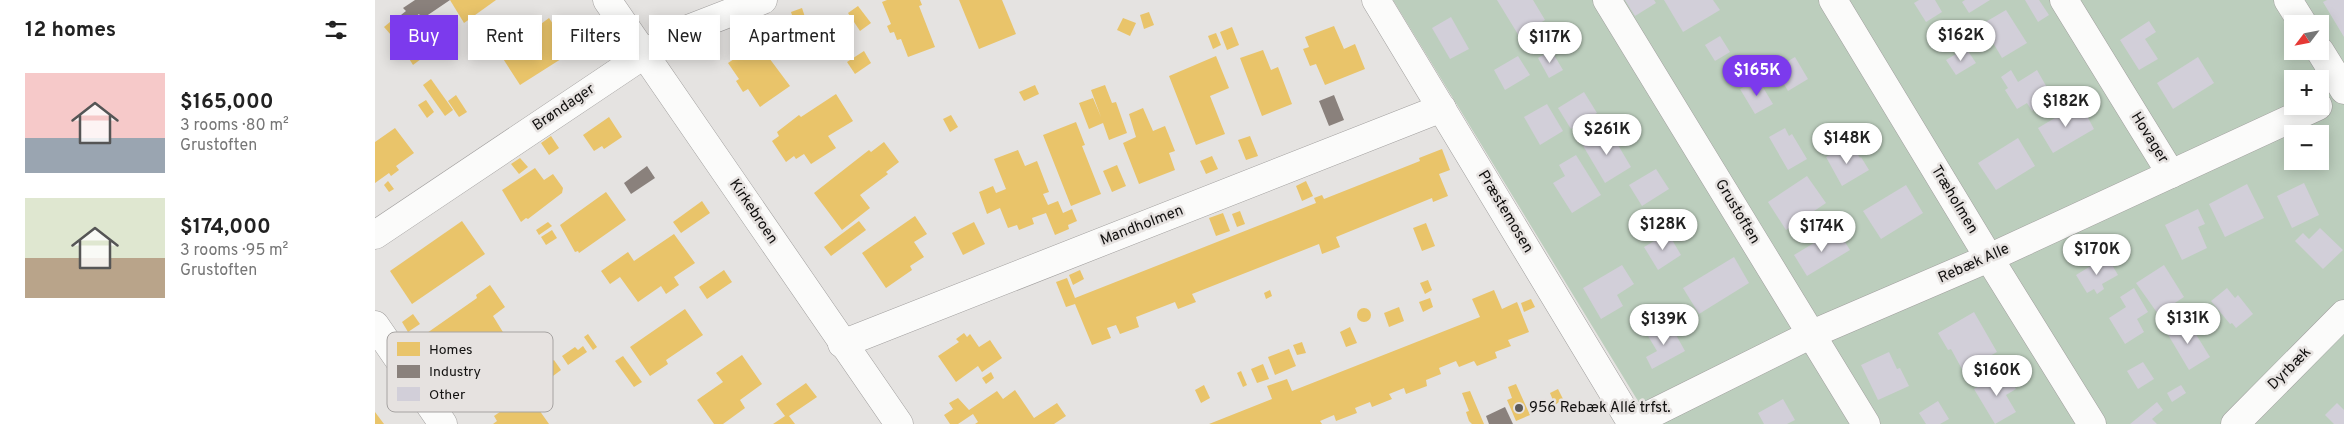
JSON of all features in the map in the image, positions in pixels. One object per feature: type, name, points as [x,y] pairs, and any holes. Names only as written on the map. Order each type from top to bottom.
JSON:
[{"type":"street","name":"Kirkebroen","points":[[607,0],[842,344],[899,424]]},
{"type":"street","name":"Brøndager","points":[[375,235],[645,53],[688,30],[763,0]]},
{"type":"street","name":"Præstemosen","points":[[1376,0],[1632,424]]},
{"type":"street","name":"Grustoften","points":[[1607,0],[1866,424]]},
{"type":"street","name":"Træholmen","points":[[1833,0],[2092,424]]},
{"type":"street","name":"Hovager","points":[[2064,0],[2171,174]]},
{"type":"street","points":[[2288,0],[2297,15]]},
{"type":"street","points":[[2326,60],[2344,90]]},
{"type":"street","name":"Rebæk Alle","points":[[2329,101],[2344,94]]},
{"type":"street","name":"Mandholmen","points":[[842,344],[1442,108]]},
{"type":"street","name":"Rebæk Alle","points":[[1632,424],[1812,334],[1989,258],[2299,115]]},
{"type":"street","name":"Dyrbæk","points":[[2235,424],[2344,314]]},
{"type":"street","points":[[375,325],[387,342]]},
{"type":"street","points":[[435,412],[443,424]]},
{"type":"green space","points":[[1393,0],[2344,0],[2344,424],[1652,424]]},
{"type":"building: Homes","points":[[450,0],[496,0],[475,15],[468,15],[468,20],[464,23]]},
{"type":"building: Homes","points":[[887,0],[920,0],[922,5],[919,6],[935,47],[908,57],[901,39],[897,40],[894,32],[890,33],[887,26],[891,24],[882,2]]},
{"type":"building: Homes","points":[[959,0],[1002,0],[1016,34],[979,49]]},
{"type":"building: Homes","points":[[858,6],[871,23],[860,31],[854,22],[854,15],[848,13]]},
{"type":"building: Homes","points":[[802,8],[804,15],[792,15],[791,12]]},
{"type":"building: Homes","points":[[1149,12],[1154,25],[1144,29],[1140,15]]},
{"type":"building: Homes","points":[[549,18],[552,22],[552,60],[559,60],[520,85],[504,60],[542,60],[542,23]]},
{"type":"building: Homes","points":[[1123,18],[1136,23],[1130,36],[1117,30]]},
{"type":"building: Homes","points":[[390,22],[390,34],[384,27]]},
{"type":"building: Homes","points":[[1334,26],[1344,49],[1355,44],[1365,69],[1325,85],[1316,64],[1310,66],[1303,49],[1309,47],[1305,37]]},
{"type":"building: Homes","points":[[1232,27],[1239,45],[1227,50],[1220,32]]},
{"type":"building: Homes","points":[[1216,33],[1221,45],[1213,49],[1208,36]]},
{"type":"building: Homes","points":[[1263,50],[1271,70],[1278,67],[1292,104],[1262,116],[1240,58]]},
{"type":"building: Homes","points":[[864,51],[871,63],[855,74],[847,62],[854,60],[854,57]]},
{"type":"building: Homes","points":[[1216,56],[1229,88],[1210,96],[1225,134],[1196,145],[1169,76]]},
{"type":"building: Homes","points":[[410,60],[420,60],[413,65]]},
{"type":"building: Homes","points":[[732,60],[771,60],[790,86],[760,107],[748,89],[743,92],[736,81],[739,79],[728,63]]},
{"type":"building: Homes","points":[[431,79],[453,110],[445,116],[423,85]]},
{"type":"building: Homes","points":[[1035,85],[1039,94],[1024,101],[1019,92]]},
{"type":"building: Homes","points":[[1105,85],[1112,103],[1116,102],[1127,133],[1109,140],[1103,123],[1089,129],[1079,103],[1093,98],[1101,117],[1091,90]]},
{"type":"building: Homes","points":[[836,94],[853,121],[828,136],[836,148],[811,164],[804,154],[796,159],[794,156],[786,162],[772,141],[779,136],[777,132],[799,115],[801,117]]},
{"type":"building: Homes","points":[[456,95],[467,112],[459,117],[448,101]]},
{"type":"building: Homes","points":[[426,100],[434,112],[427,118],[418,105]]},
{"type":"building: Homes","points":[[1143,108],[1153,131],[1165,126],[1175,151],[1169,153],[1175,170],[1139,184],[1123,143],[1136,137],[1129,114]]},
{"type":"building: Homes","points":[[951,115],[958,127],[950,132],[943,119]]},
{"type":"building: Homes","points":[[609,117],[622,137],[604,149],[602,146],[594,151],[583,135]]},
{"type":"building: Homes","points":[[1076,122],[1085,145],[1082,146],[1101,194],[1071,206],[1043,135]]},
{"type":"building: Homes","points":[[395,128],[414,153],[396,166],[399,170],[391,176],[389,173],[375,183],[375,142]]},
{"type":"building: Homes","points":[[551,136],[559,148],[549,155],[541,143]]},
{"type":"building: Homes","points":[[1250,136],[1258,156],[1246,160],[1238,140]]},
{"type":"building: Homes","points":[[884,142],[899,162],[886,172],[888,174],[860,195],[870,208],[842,230],[814,193],[869,150],[871,152]]},
{"type":"building: Homes","points":[[1442,149],[1450,170],[1439,174],[1448,196],[1433,202],[1432,198],[1336,237],[1340,247],[1322,254],[1319,244],[1192,294],[1196,302],[1178,309],[1175,302],[1136,317],[1139,327],[1120,334],[1116,325],[1107,328],[1111,338],[1092,345],[1075,304],[1066,307],[1056,282],[1067,278],[1075,298],[1316,203],[1314,198],[1322,195],[1324,199],[1420,161],[1419,158]]},
{"type":"building: Homes","points":[[1018,150],[1025,166],[1037,161],[1049,192],[1043,194],[1048,205],[1058,201],[1063,213],[1072,209],[1077,221],[1068,225],[1069,229],[1055,235],[1046,213],[1032,218],[1034,224],[1019,230],[1017,225],[1008,228],[1000,208],[987,214],[979,192],[993,186],[996,193],[1006,189],[994,159]]},
{"type":"building: Homes","points":[[1212,156],[1218,169],[1206,174],[1200,161]]},
{"type":"building: Homes","points":[[520,158],[528,167],[519,174],[511,164]]},
{"type":"building: Homes","points":[[1117,165],[1126,186],[1112,192],[1103,171]]},
{"type":"building: Homes","points":[[535,168],[544,180],[553,174],[563,188],[562,193],[528,219],[526,218],[521,222],[502,190]]},
{"type":"building: Homes","points":[[388,181],[394,189],[389,192],[384,185]]},
{"type":"building: Homes","points":[[1306,181],[1313,196],[1302,201],[1296,186]]},
{"type":"building: Homes","points":[[606,192],[626,220],[579,253],[578,251],[575,252],[560,225]]},
{"type":"building: Homes","points":[[702,201],[710,213],[681,233],[673,222]]},
{"type":"building: Homes","points":[[1240,211],[1245,224],[1237,227],[1232,214]]},
{"type":"building: Homes","points":[[1223,213],[1230,231],[1216,236],[1209,218]]},
{"type":"building: Homes","points":[[915,216],[927,234],[914,242],[924,257],[910,266],[912,270],[886,288],[862,253]]},
{"type":"building: Homes","points":[[462,221],[485,254],[412,304],[390,271]]},
{"type":"building: Homes","points":[[859,221],[866,230],[831,256],[824,247]]},
{"type":"building: Homes","points":[[548,222],[552,226],[539,235],[536,230]]},
{"type":"building: Homes","points":[[974,222],[985,244],[963,255],[952,233]]},
{"type":"building: Homes","points":[[1426,223],[1435,246],[1422,251],[1413,228]]},
{"type":"building: Homes","points":[[552,230],[557,238],[546,245],[541,237]]},
{"type":"building: Homes","points":[[674,234],[695,263],[674,277],[679,285],[666,294],[661,286],[638,302],[620,277],[610,284],[601,271],[628,252],[634,261]]},
{"type":"building: Homes","points":[[724,270],[732,282],[707,299],[699,287]]},
{"type":"building: Homes","points":[[1080,270],[1084,279],[1073,285],[1069,275]]},
{"type":"building: Homes","points":[[1428,280],[1432,290],[1425,294],[1420,283]]},
{"type":"building: Homes","points":[[490,285],[505,307],[493,316],[503,332],[428,332],[477,298],[476,295]]},
{"type":"building: Homes","points":[[1270,290],[1272,296],[1266,299],[1264,293]]},
{"type":"building: Homes","points":[[1494,290],[1502,309],[1517,302],[1529,332],[1508,340],[1511,346],[1495,352],[1497,358],[1477,366],[1474,361],[1459,367],[1456,361],[1439,368],[1441,374],[1426,380],[1427,386],[1406,394],[1404,388],[1389,394],[1392,399],[1372,407],[1370,402],[1355,408],[1357,413],[1336,421],[1334,415],[1320,421],[1322,424],[1209,424],[1272,399],[1267,386],[1287,379],[1292,391],[1480,317],[1472,299]]},
{"type":"building: Homes","points":[[1430,298],[1433,307],[1423,312],[1419,302]]},
{"type":"building: Homes","points":[[1531,299],[1535,307],[1524,312],[1521,303]]},
{"type":"building: Homes","points":[[1399,307],[1404,321],[1389,327],[1384,313]]},
{"type":"building: Homes","points":[[1364,308],[1369,310],[1371,315],[1369,320],[1364,322],[1359,320],[1357,315],[1359,310]]},
{"type":"building: Homes","points":[[685,309],[703,335],[666,360],[668,364],[650,376],[630,347]]},
{"type":"building: Homes","points":[[413,314],[420,324],[408,332],[402,322]]},
{"type":"building: Homes","points":[[1350,327],[1357,343],[1346,347],[1340,332]]},
{"type":"building: Homes","points":[[964,333],[967,337],[970,334],[979,347],[990,340],[1002,358],[982,372],[978,366],[956,382],[938,356],[959,342],[956,339]]},
{"type":"building: Homes","points":[[588,334],[597,347],[593,350],[584,337]]},
{"type":"building: Homes","points":[[1302,342],[1306,353],[1297,355],[1293,345]]},
{"type":"building: Homes","points":[[583,346],[587,352],[568,365],[562,356],[575,347],[578,350]]},
{"type":"building: Homes","points":[[1289,349],[1296,366],[1275,375],[1268,357]]},
{"type":"building: Homes","points":[[742,355],[762,384],[740,400],[745,408],[723,424],[714,424],[697,400],[723,382],[716,373]]},
{"type":"building: Homes","points":[[623,356],[642,382],[634,387],[615,361]]},
{"type":"building: Homes","points":[[553,361],[561,370],[553,376]]},
{"type":"building: Homes","points":[[1263,364],[1269,379],[1257,383],[1251,369]]},
{"type":"building: Homes","points":[[1241,371],[1247,385],[1243,387],[1237,373]]},
{"type":"building: Homes","points":[[991,372],[994,378],[986,384],[982,378]]},
{"type":"building: Homes","points":[[806,383],[817,397],[789,416],[795,424],[773,424],[785,416],[776,404]]},
{"type":"building: Homes","name":"956 Rebæk Allé trfst.","points":[[1516,384],[1530,415],[1516,421],[1507,400],[1512,398],[1508,387]]},
{"type":"building: Homes","points":[[1204,385],[1210,398],[1201,403],[1195,390]]},
{"type":"building: Homes","points":[[1558,389],[1563,399],[1555,405],[1550,393]]},
{"type":"building: Homes","points":[[1015,390],[1034,418],[1057,403],[1066,416],[1054,424],[975,424],[978,422],[973,414],[958,424],[950,424],[944,415],[953,409],[949,403],[958,398],[969,410],[997,391],[1003,399]]},
{"type":"building: Homes","points":[[1470,391],[1484,424],[1472,424],[1469,421],[1466,412],[1469,411],[1462,393]]},
{"type":"building: Homes","points":[[375,412],[384,424],[375,424]]},
{"type":"building: Homes","points":[[500,412],[541,412],[549,424],[493,424],[497,421],[494,416]]},
{"type":"building: Industry","points":[[415,0],[450,0],[428,15],[401,15],[406,11],[403,8]]},
{"type":"building: Industry","points":[[1334,95],[1344,120],[1329,126],[1319,101]]},
{"type":"building: Industry","points":[[647,166],[655,178],[631,194],[624,183]]},
{"type":"building: Industry","points":[[1505,407],[1513,424],[1489,424],[1486,416]]},
{"type":"building: Other","points":[[1497,0],[1533,0],[1545,20],[1519,36]]},
{"type":"building: Other","points":[[1625,0],[1654,0],[1656,3],[1635,16]]},
{"type":"building: Other","points":[[1664,0],[1713,0],[1720,10],[1683,32]]},
{"type":"building: Other","points":[[1919,0],[1935,0],[1942,12],[1926,22],[1914,3]]},
{"type":"building: Other","points":[[1965,0],[1990,0],[1969,13],[1962,2]]},
{"type":"building: Other","points":[[2025,0],[2039,0],[2049,15],[2038,22]]},
{"type":"building: Other","points":[[2327,0],[2344,0],[2344,37],[2323,2]]},
{"type":"building: Other","points":[[2006,10],[2027,43],[2002,58],[1982,24]]},
{"type":"building: Other","points":[[1451,17],[1469,49],[1450,59],[1432,28]]},
{"type":"building: Other","points":[[2149,21],[2156,32],[2145,39],[2158,59],[2139,70],[2120,40]]},
{"type":"building: Other","points":[[1720,36],[1730,52],[1715,61],[1705,45]]},
{"type":"building: Other","points":[[1966,48],[1976,63],[1956,75],[1946,60]]},
{"type":"building: Other","points":[[1551,50],[1563,70],[1549,78],[1538,58]]},
{"type":"building: Other","points":[[1518,56],[1530,75],[1505,90],[1494,70]]},
{"type":"building: Other","points":[[1795,57],[1808,79],[1788,91],[1775,69]]},
{"type":"building: Other","points":[[2198,57],[2214,83],[2173,109],[2157,83]]},
{"type":"building: Other","points":[[2011,70],[2018,82],[2037,70],[2053,98],[2032,111],[2027,103],[2017,109],[2005,90],[2008,88],[2001,77]]},
{"type":"building: Other","points":[[1758,79],[1773,104],[1755,114],[1740,89]]},
{"type":"building: Other","points":[[1584,92],[1597,113],[1571,129],[1558,108]]},
{"type":"building: Other","points":[[2080,103],[2094,129],[2053,153],[2038,128]]},
{"type":"building: Other","points":[[1547,104],[1563,131],[1540,145],[1524,117]]},
{"type":"building: Other","points":[[1608,128],[1631,167],[1605,183],[1582,144]]},
{"type":"building: Other","points":[[1785,128],[1789,136],[1792,134],[1807,159],[1788,170],[1769,137]]},
{"type":"building: Other","points":[[2018,138],[2035,166],[1996,190],[1978,163]]},
{"type":"building: Other","points":[[1848,144],[1852,152],[1855,150],[1861,157],[1869,170],[1842,186],[1826,157]]},
{"type":"building: Other","points":[[1576,155],[1601,195],[1572,213],[1553,183],[1565,176],[1559,165]]},
{"type":"building: Other","points":[[1656,169],[1669,189],[1642,206],[1629,185]]},
{"type":"building: Other","points":[[1807,176],[1826,203],[1786,230],[1768,202]]},
{"type":"building: Other","points":[[2304,183],[2319,215],[2292,228],[2277,196]]},
{"type":"building: Other","points":[[2247,184],[2264,218],[2225,237],[2209,204]]},
{"type":"building: Other","points":[[1906,185],[1923,213],[1881,239],[1863,211]]},
{"type":"building: Other","points":[[2198,209],[2205,224],[2198,227],[2207,248],[2182,260],[2165,225]]},
{"type":"building: Other","points":[[2320,228],[2343,250],[2323,269],[2295,241],[2303,233],[2309,239]]},
{"type":"building: Other","points":[[1837,229],[1850,250],[1807,276],[1794,255]]},
{"type":"building: Other","points":[[1668,233],[1681,255],[1658,270],[1644,247]]},
{"type":"building: Other","points":[[2107,256],[2118,275],[2102,284],[2104,289],[2097,294],[2094,289],[2087,293],[2076,275]]},
{"type":"building: Other","points":[[1734,257],[1749,283],[1699,314],[1683,288]]},
{"type":"building: Other","points":[[1622,265],[1634,284],[1617,295],[1623,306],[1601,319],[1583,288]]},
{"type":"building: Other","points":[[2164,265],[2184,297],[2158,314],[2136,283]]},
{"type":"building: Other","points":[[2134,288],[2148,312],[2137,319],[2144,332],[2125,344],[2109,318],[2126,307],[2120,297]]},
{"type":"building: Other","points":[[2227,288],[2235,298],[2238,295],[2253,314],[2236,328],[2232,323],[2230,324],[2211,301]]},
{"type":"building: Other","points":[[1974,312],[1997,352],[1963,371],[1951,349],[1948,350],[1938,333]]},
{"type":"building: Other","points":[[2187,320],[2210,357],[2189,370],[2167,333]]},
{"type":"building: Other","points":[[1670,324],[1685,351],[1652,369],[1646,357],[1657,351],[1648,336]]},
{"type":"building: Other","points":[[1889,352],[1897,369],[1900,368],[1909,386],[1878,400],[1861,365]]},
{"type":"building: Other","points":[[2143,362],[2154,379],[2138,389],[2127,371]]},
{"type":"building: Other","points":[[2006,370],[2016,389],[2006,395],[2016,412],[1995,424],[1974,389]]},
{"type":"building: Other","points":[[2181,385],[2186,393],[2172,402],[2167,393]]},
{"type":"building: Other","points":[[1783,399],[1795,420],[1787,424],[1764,424],[1758,413]]},
{"type":"building: Other","points":[[1938,401],[1949,419],[1940,424],[1926,424],[1919,413]]},
{"type":"building: Other","points":[[2157,402],[2163,410],[2152,419],[2157,424],[2130,424]]},
{"type":"building: Other","points":[[2337,403],[2344,410],[2344,424],[2334,424],[2325,415]]},
{"type":"place","name":"956 Rebæk Allé trfst.","points":[[1519,408]]}]
